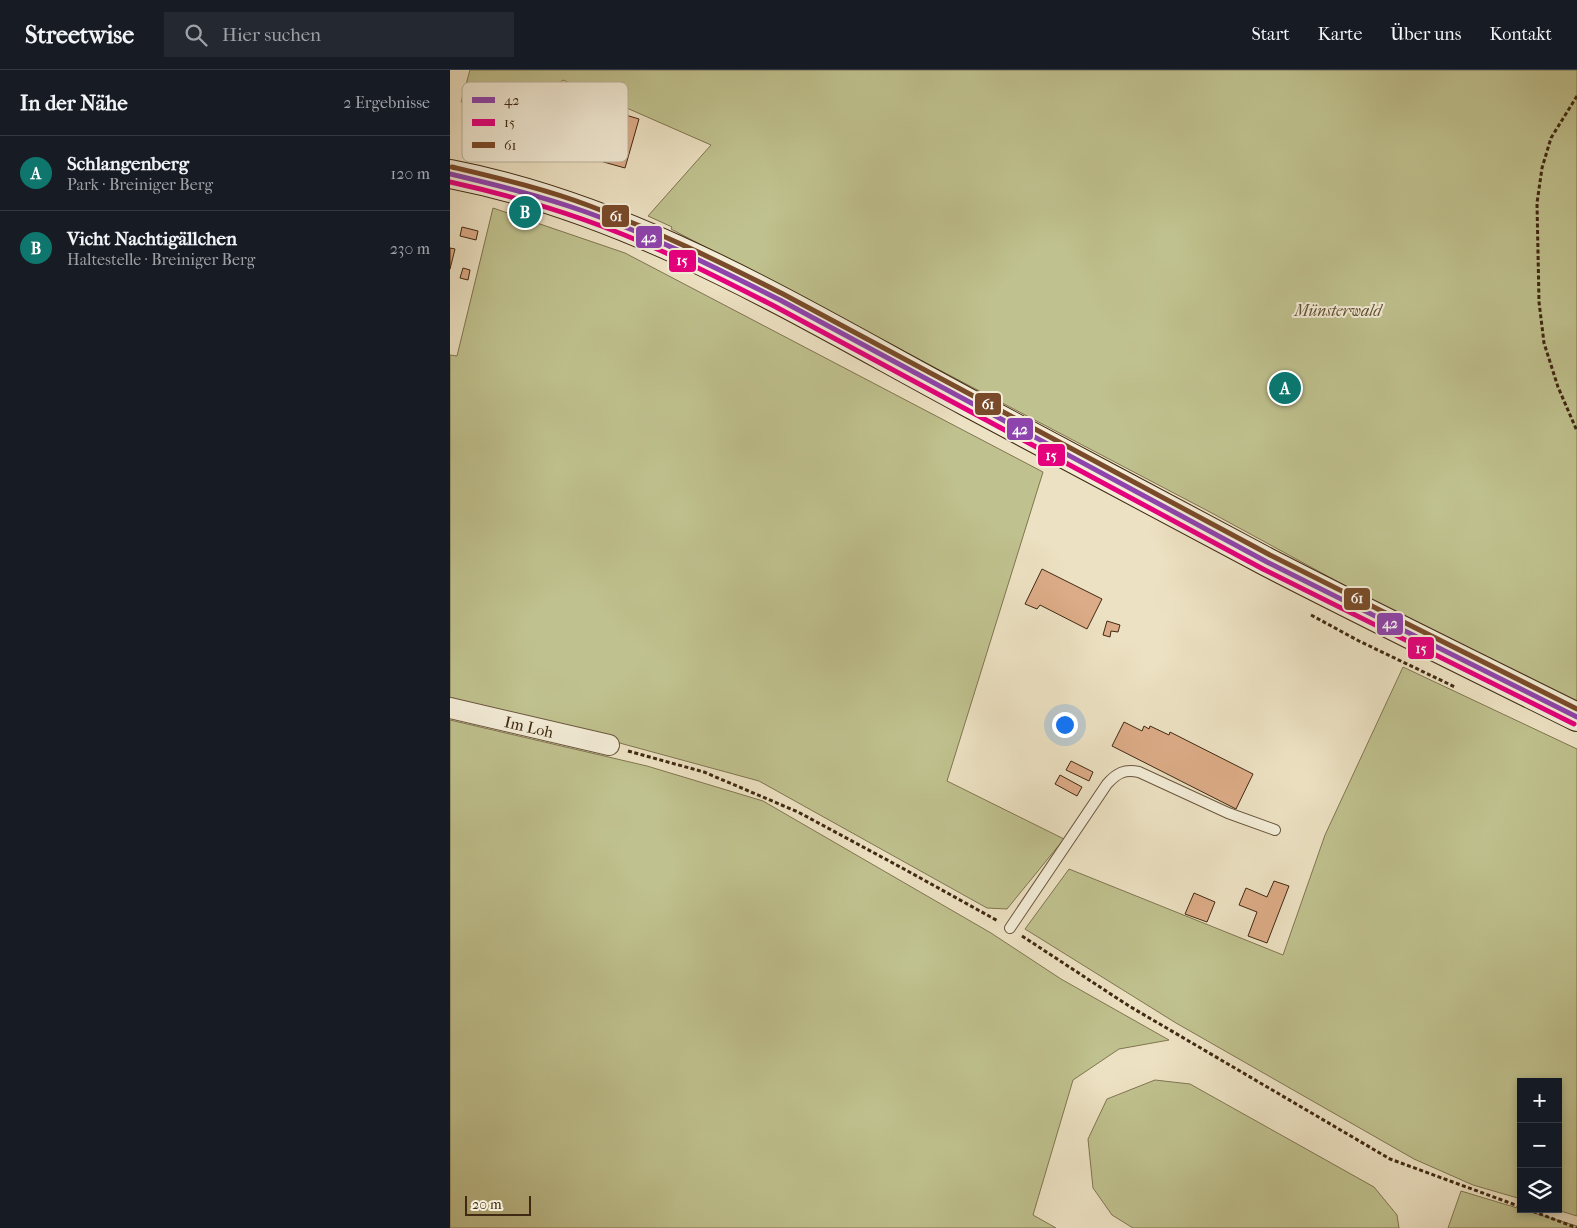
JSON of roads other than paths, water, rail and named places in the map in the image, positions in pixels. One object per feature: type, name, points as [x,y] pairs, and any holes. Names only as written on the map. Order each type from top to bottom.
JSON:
[{"type":"main road","points":[[450,174],[495,183],[599,216],[641,233],[738,279],[1258,557],[1577,717]]},
{"type":"street","name":"Im Loh","points":[[450,708],[609,745]]},
{"type":"lane","points":[[1010,928],[1107,784],[1115,775],[1125,770],[1139,772],[1228,813],[1275,830]]},
{"type":"place","name":"Vicht Nachtigällchen","points":[[525,212]]},
{"type":"place","name":"Schlangenberg","points":[[1285,388]]},
{"type":"park label","name":"Münsterwald","points":[[1338,310]]}]
